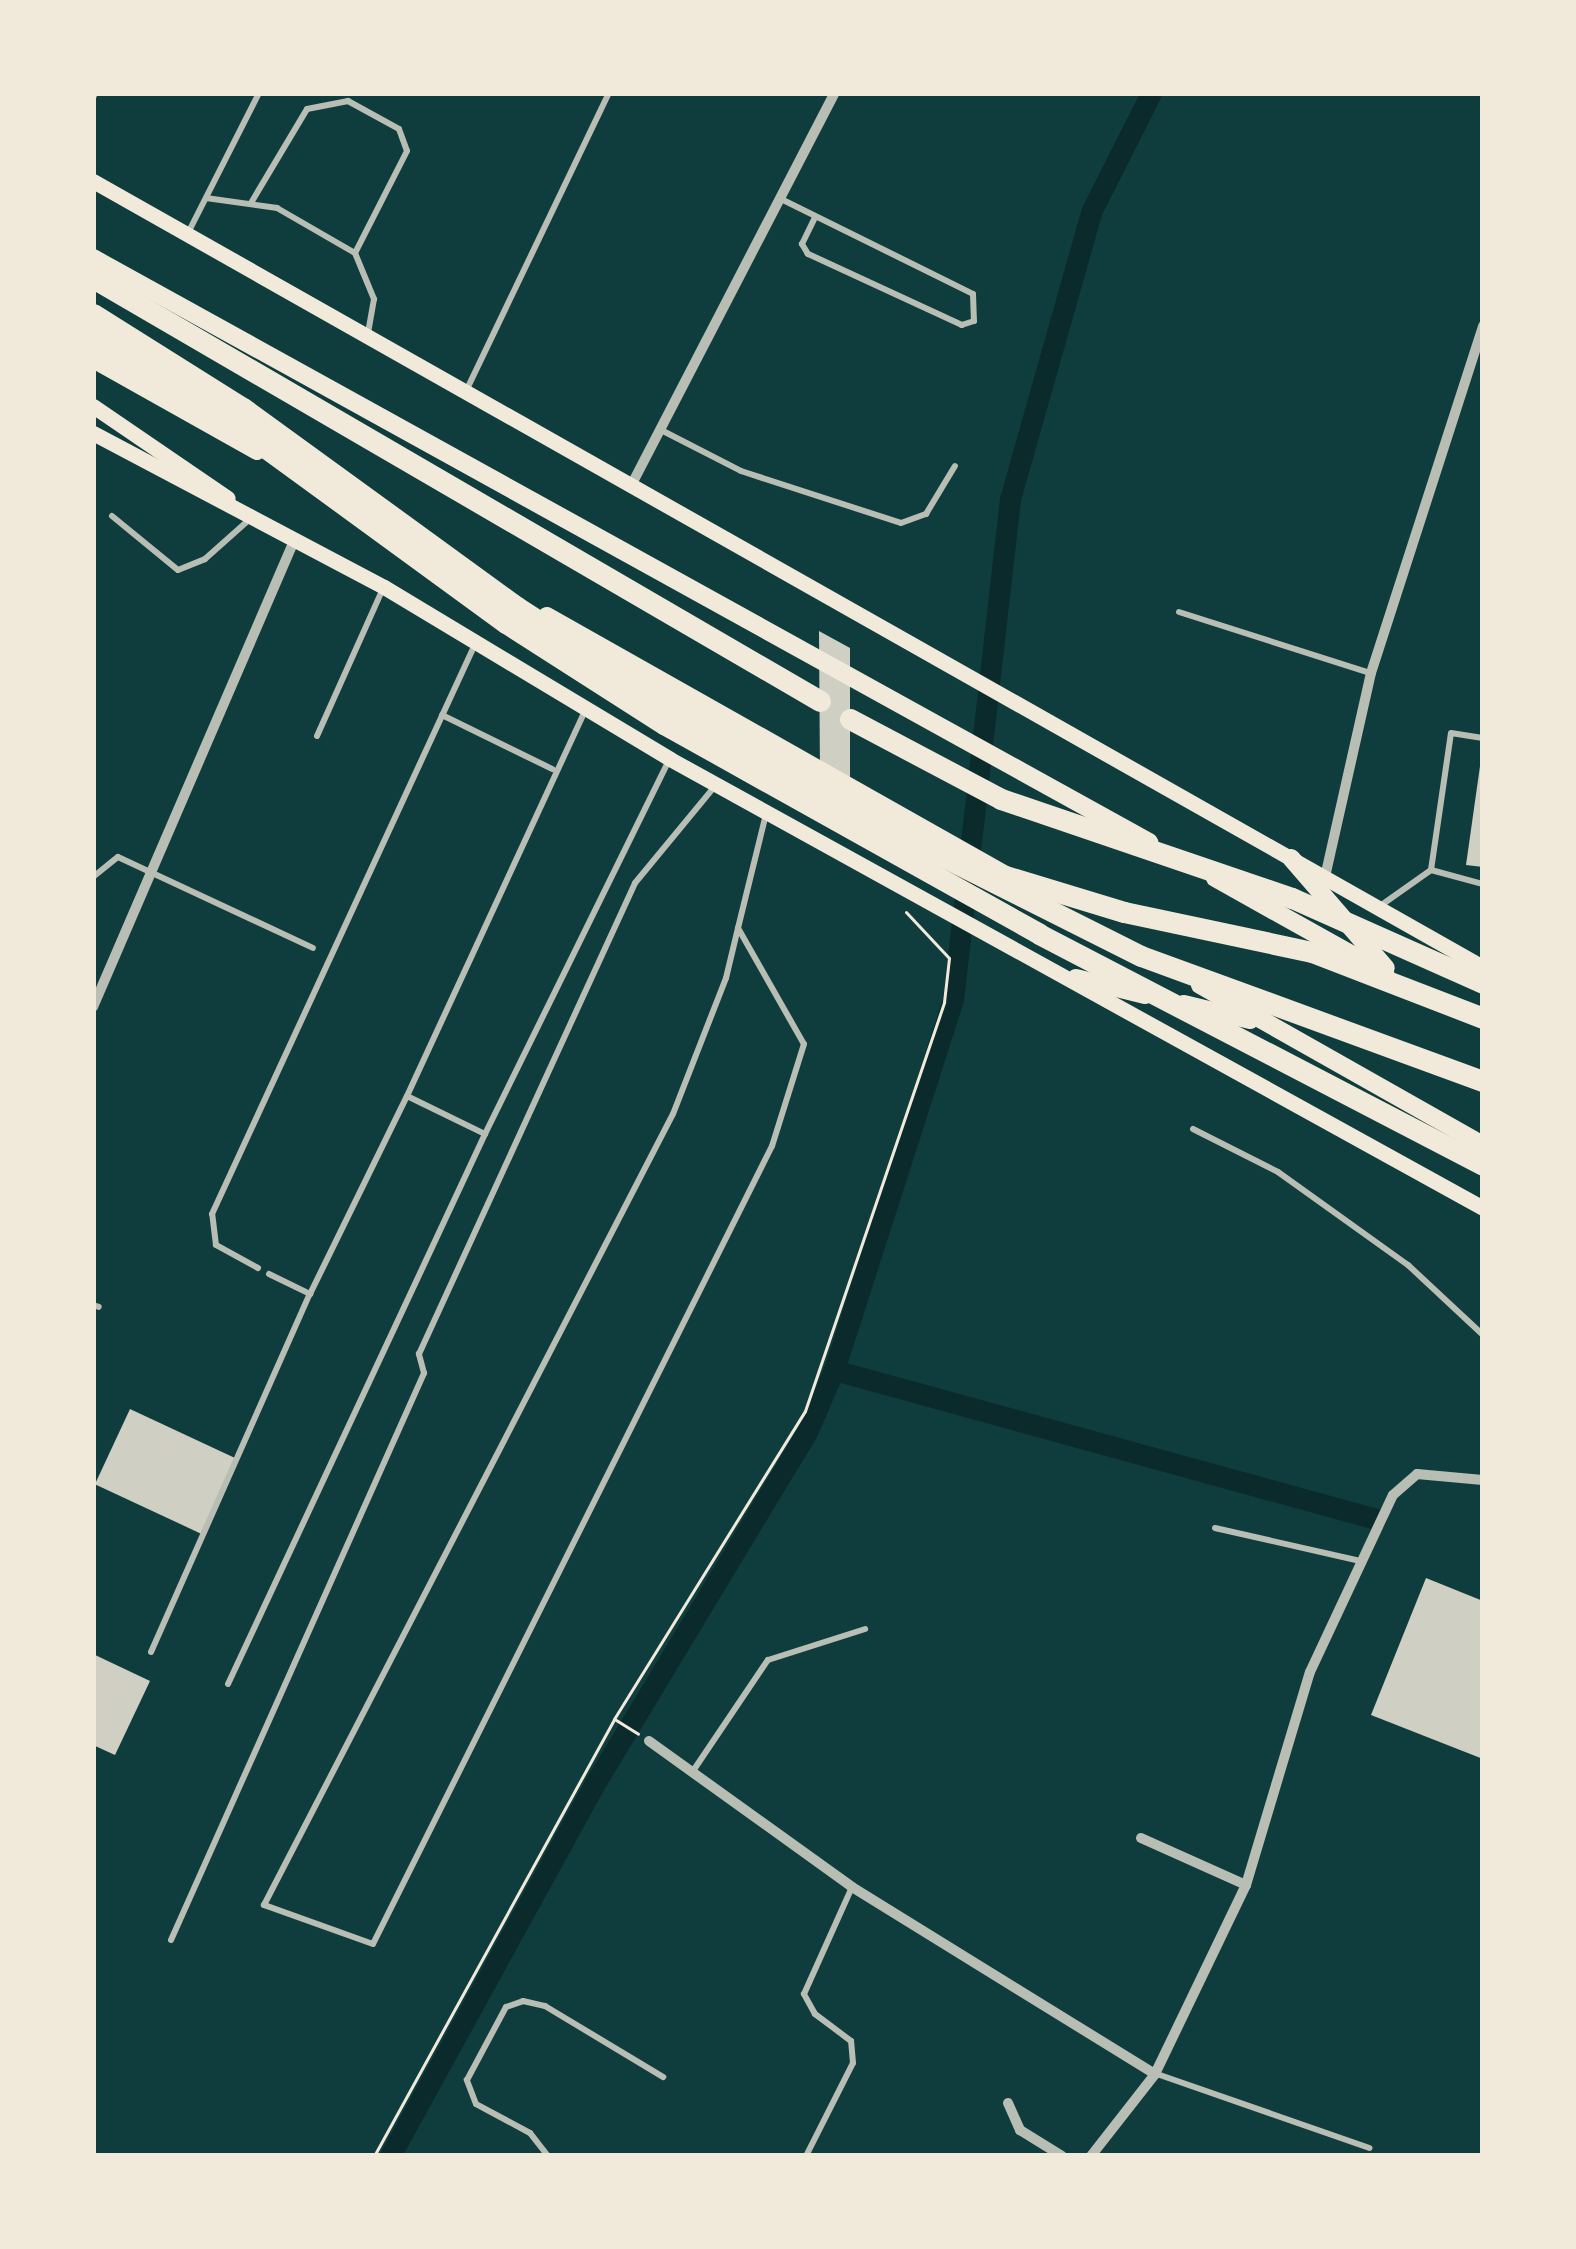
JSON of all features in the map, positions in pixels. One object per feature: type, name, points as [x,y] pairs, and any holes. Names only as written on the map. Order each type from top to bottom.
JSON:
[{"type":"highway","points":[[93,258],[1483,1029]]},
{"type":"highway","points":[[93,278],[820,701]]},
{"type":"highway","points":[[93,314],[243,409],[517,607],[674,708],[1141,956],[1483,1081]]},
{"type":"highway","points":[[93,337],[233,424],[506,623],[664,724],[1020,923],[1483,1165]]},
{"type":"highway","points":[[93,358],[943,849],[1009,877],[1483,1145]]},
{"type":"highway","points":[[850,719],[1001,799],[1333,914],[1483,983]]},
{"type":"highway","points":[[943,849],[1073,899],[1312,952],[1483,1018]]},
{"type":"highway","points":[[1291,858],[1396,978]]},
{"type":"highway","points":[[1076,978],[1273,1026]]},
{"type":"main road","points":[[93,181],[634,480],[1483,967]]},
{"type":"main road","points":[[93,406],[191,465],[252,518]]},
{"type":"main road","points":[[93,433],[384,587],[670,759],[1076,978],[1483,1208]]},
{"type":"street","points":[[634,480],[835,93]]},
{"type":"street","points":[[1325,877],[1371,673],[1483,326]]},
{"type":"street","points":[[93,1007],[294,541]]},
{"type":"street","points":[[1090,2156],[1156,2074],[1246,1885],[1310,1672],[1360,1561],[1407,1479],[1435,1473],[1483,1480]]},
{"type":"street","points":[[649,1741],[852,1887],[1156,2074]]},
{"type":"street","points":[[1141,1838],[1246,1885]]},
{"type":"street","points":[[1008,2102],[1020,2130],[1062,2156]]},
{"type":"lane","points":[[188,233],[259,93]]},
{"type":"lane","points":[[467,389],[610,93]]},
{"type":"lane","points":[[250,203],[307,109],[348,101],[399,129],[407,151],[355,253]]},
{"type":"lane","points":[[206,198],[277,208],[355,253],[374,299],[368,334]]},
{"type":"lane","points":[[781,199],[973,294],[974,321],[962,325],[808,254],[802,244],[814,219]]},
{"type":"lane","points":[[663,431],[741,471],[901,523],[926,514],[955,466]]},
{"type":"lane","points":[[112,516],[178,570],[205,559],[252,518]]},
{"type":"lane","points":[[317,736],[384,587]]},
{"type":"lane","points":[[1179,612],[1371,673]]},
{"type":"lane","points":[[258,1268],[217,1244],[212,1214],[477,640]]},
{"type":"lane","points":[[151,1652],[310,1294],[587,707]]},
{"type":"lane","points":[[442,715],[554,769]]},
{"type":"lane","points":[[1377,908],[1431,870],[1451,733],[1483,738]]},
{"type":"lane","points":[[227,1684],[485,1134],[670,759]]},
{"type":"lane","points":[[171,1940],[424,1373],[419,1354],[635,884],[716,784]]},
{"type":"lane","points":[[738,928],[804,1044],[772,1147],[373,1944],[264,1906],[673,1114],[738,928],[767,811]]},
{"type":"lane","points":[[93,878],[118,857],[313,949]]},
{"type":"lane","points":[[1431,870],[1483,884]]},
{"type":"lane","points":[[407,1096],[485,1134]]},
{"type":"lane","points":[[1193,1129],[1278,1172],[1408,1265],[1483,1335]]},
{"type":"lane","points":[[269,1274],[310,1294]]},
{"type":"lane","points":[[1215,1528],[1360,1561]]},
{"type":"lane","points":[[693,1771],[768,1660],[865,1629]]},
{"type":"lane","points":[[806,2156],[855,2053],[804,1994],[852,1887]]},
{"type":"lane","points":[[548,2156],[530,2133],[476,2104],[467,2080],[506,2007],[545,2006],[663,2077]]},
{"type":"lane","points":[[1156,2074],[1369,2148]]},
{"type":"path","points":[[374,2156],[614,1719],[805,1411],[944,1002],[949,958],[906,912]]},
{"type":"path","points":[[614,1719],[626,1726]]},
{"type":"building","points":[[819,631],[850,648],[850,794],[820,777]]},
{"type":"building","points":[[1483,745],[1483,867],[1466,865]]},
{"type":"building","points":[[130,1409],[236,1458],[201,1534],[95,1484]]},
{"type":"building","points":[[1426,1578],[1483,1601],[1483,1759],[1371,1715]]},
{"type":"building","points":[[93,1654],[150,1681],[115,1755],[93,1745]]},
{"type":"waterway","points":[[390,2156],[594,1785],[807,1432],[834,1370],[953,1000],[1010,499],[1092,210],[1151,93]]},
{"type":"waterway","points":[[834,1370],[1376,1519]]}]
